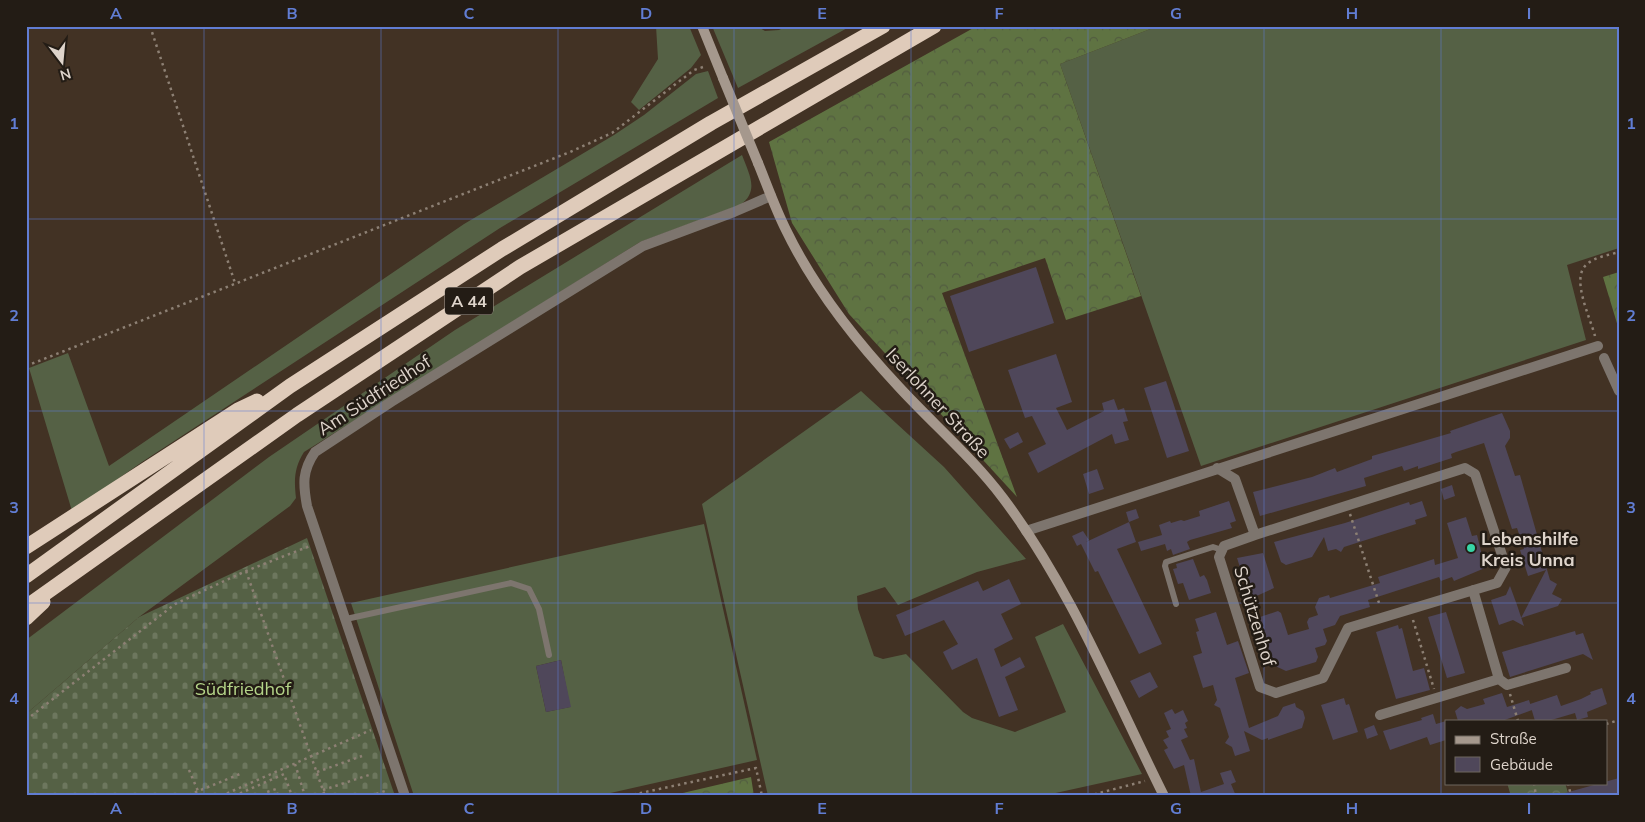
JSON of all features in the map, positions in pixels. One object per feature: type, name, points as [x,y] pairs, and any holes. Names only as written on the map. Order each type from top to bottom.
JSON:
[{"type":"highway","name":"A 44","points":[[26,576],[290,386],[502,249],[711,123],[883,26]]},
{"type":"highway","name":"A 44","points":[[26,606],[305,410],[520,268],[934,26]]},
{"type":"highway","points":[[26,547],[238,410],[290,386]]},
{"type":"highway","points":[[26,618],[39,608],[57,583]]},
{"type":"main road","name":"Iserlohner Straße","points":[[702,26],[771,196],[786,230],[809,271],[840,318],[898,386],[1003,497],[1026,531],[1070,604],[1164,796]]},
{"type":"street","name":"Am Südfriedhof","points":[[405,796],[307,506],[303,475],[307,464],[316,452],[391,402],[643,246],[771,196]]},
{"type":"street","points":[[1026,531],[1598,346]]},
{"type":"street","points":[[1604,358],[1619,391]]},
{"type":"street","points":[[1217,468],[1235,479],[1255,535]]},
{"type":"street","name":"Schützenhof","points":[[1465,468],[1474,474],[1506,567],[1498,583],[1348,628],[1323,678],[1276,693],[1260,687],[1220,557],[1222,550],[1224,546],[1255,535],[1347,506],[1465,468]]},
{"type":"street","points":[[1472,590],[1503,682]]},
{"type":"street","points":[[1380,715],[1436,698],[1566,668]]},
{"type":"lane","points":[[1176,604],[1165,566],[1166,562],[1213,547],[1222,550]]},
{"type":"lane","points":[[346,619],[511,583],[528,589],[539,609],[549,655]]},
{"type":"path","points":[[150,26],[235,284]]},
{"type":"path","points":[[26,366],[570,152],[612,133],[694,70],[716,61]]},
{"type":"path","points":[[1598,346],[1579,284],[1580,273],[1587,264],[1619,252]]},
{"type":"path","points":[[1347,506],[1384,617]]},
{"type":"path","points":[[26,720],[175,604],[246,571],[319,542]]},
{"type":"path","points":[[246,571],[325,796]]},
{"type":"path","points":[[1410,609],[1436,698]]},
{"type":"path","points":[[1503,682],[1518,720]]},
{"type":"path","points":[[221,796],[382,725]]},
{"type":"path","points":[[317,772],[362,756]]},
{"type":"path","points":[[294,764],[306,796]]},
{"type":"path","points":[[627,796],[756,768],[762,796]]},
{"type":"path","points":[[189,770],[198,791]]},
{"type":"path","points":[[192,796],[192,794],[198,791],[240,774]]},
{"type":"path","points":[[234,796],[284,774],[292,796]]},
{"type":"path","points":[[323,790],[369,774]]},
{"type":"path","points":[[1088,796],[1156,778]]},
{"type":"path","points":[[265,796],[264,794],[276,789],[278,796]]},
{"type":"path","points":[[370,796],[385,791],[386,796]]},
{"type":"green space","points":[[656,26],[689,26],[701,55],[691,68],[639,110],[631,102],[658,59]]},
{"type":"green space","points":[[712,26],[757,26],[765,31],[779,30],[787,26],[851,26],[738,88]]},
{"type":"green space","points":[[977,26],[1158,26],[1060,64],[1141,296],[1066,320],[1045,258],[942,293],[1017,497],[849,314],[792,223],[769,142]]},
{"type":"green space","points":[[1158,26],[1619,26],[1619,248],[1567,265],[1586,340],[1201,466],[1060,64]]},
{"type":"green space","points":[[708,71],[718,98],[500,228],[142,462],[72,511],[29,368],[68,353],[109,466],[464,224],[614,135],[644,115],[696,74]]},
{"type":"green space","points":[[742,155],[750,175],[751,188],[750,194],[740,205],[640,242],[304,452],[298,463],[296,474],[296,498],[290,506],[139,617],[26,714],[26,640],[269,457],[455,330]]},
{"type":"green space","points":[[1619,272],[1619,330],[1603,277]]},
{"type":"green space","points":[[861,391],[944,467],[1026,559],[977,572],[898,605],[885,587],[857,596],[858,609],[874,656],[883,659],[906,654],[963,712],[972,718],[1015,732],[1066,712],[1035,637],[1063,624],[1142,774],[1042,796],[768,796],[702,504]]},
{"type":"green space","points":[[704,524],[757,760],[597,796],[414,796],[351,603]],"holes":[[[561,660],[570,707],[546,712],[536,666]]]},
{"type":"green space","name":"Südfriedhof","points":[[307,538],[395,796],[26,796],[26,714],[139,617]]},
{"type":"green space","points":[[751,777],[754,796],[670,796]]},
{"type":"green space","points":[[1507,784],[1565,784],[1569,796],[1511,796]]},
{"type":"building","points":[[1036,267],[1054,323],[969,352],[950,296]]},
{"type":"building","points":[[1056,354],[1072,402],[1056,408],[1067,430],[1104,411],[1102,403],[1114,399],[1118,410],[1124,408],[1128,421],[1123,422],[1129,440],[1115,444],[1112,434],[1038,473],[1028,453],[1046,444],[1032,416],[1025,418],[1008,370]]},
{"type":"building","points":[[1166,381],[1189,451],[1167,458],[1144,388]]},
{"type":"building","points":[[1502,413],[1510,431],[1510,438],[1505,446],[1515,476],[1520,475],[1550,580],[1557,584],[1552,594],[1562,599],[1558,606],[1521,618],[1546,570],[1528,576],[1520,550],[1524,549],[1517,528],[1512,529],[1484,443],[1451,454],[1452,458],[1418,469],[1418,466],[1404,471],[1402,466],[1364,478],[1366,486],[1260,516],[1253,492],[1312,477],[1335,468],[1337,472],[1372,459],[1372,456],[1451,433],[1450,431]]},
{"type":"building","points":[[1018,432],[1023,442],[1010,449],[1004,439]]},
{"type":"building","points":[[1097,469],[1104,489],[1089,494],[1083,474]]},
{"type":"building","points":[[1452,485],[1455,496],[1444,500],[1441,489]]},
{"type":"building","points":[[1229,501],[1236,521],[1230,523],[1232,528],[1190,540],[1187,542],[1190,549],[1173,555],[1171,549],[1167,551],[1165,544],[1141,551],[1138,542],[1162,535],[1159,525],[1170,521],[1171,523],[1184,521],[1200,516],[1199,511]]},
{"type":"building","points":[[1422,501],[1427,516],[1415,520],[1416,524],[1344,547],[1341,552],[1336,549],[1328,551],[1324,537],[1312,557],[1286,565],[1281,562],[1274,542],[1345,523],[1409,502],[1410,505]]},
{"type":"building","points":[[1136,509],[1139,518],[1129,522],[1126,512]]},
{"type":"building","points":[[1466,517],[1472,536],[1477,535],[1485,568],[1454,581],[1452,577],[1441,581],[1439,577],[1368,600],[1370,607],[1340,616],[1335,625],[1323,629],[1327,641],[1325,645],[1315,648],[1318,657],[1316,662],[1286,671],[1271,664],[1257,622],[1260,617],[1278,611],[1281,613],[1288,635],[1309,629],[1307,622],[1309,618],[1318,615],[1315,607],[1319,598],[1329,595],[1330,598],[1380,583],[1378,577],[1434,559],[1435,565],[1458,558],[1447,523]]},
{"type":"building","points":[[1129,522],[1136,542],[1117,549],[1162,644],[1139,654],[1098,571],[1095,572],[1081,544],[1077,546],[1072,536],[1083,531],[1089,540],[1086,542]]},
{"type":"building","points":[[1263,553],[1274,588],[1250,599],[1237,558]]},
{"type":"building","points":[[1193,559],[1200,577],[1204,575],[1207,580],[1211,593],[1189,600],[1183,583],[1178,584],[1173,569],[1177,568],[1176,564]]},
{"type":"building","points":[[1009,579],[1021,604],[1001,614],[1013,639],[994,649],[1001,667],[1020,657],[1025,667],[1005,677],[1018,710],[999,717],[977,658],[952,670],[943,652],[958,644],[944,620],[905,636],[896,615],[978,581],[983,591]]},
{"type":"building","points":[[1510,586],[1524,626],[1513,620],[1499,625],[1491,600],[1506,595]]},
{"type":"building","points":[[1216,612],[1227,645],[1238,641],[1249,673],[1235,678],[1249,728],[1278,716],[1283,707],[1295,703],[1296,707],[1303,711],[1305,718],[1302,728],[1268,740],[1268,738],[1262,740],[1244,731],[1250,751],[1235,756],[1232,747],[1225,743],[1229,737],[1220,708],[1214,705],[1217,700],[1213,685],[1203,688],[1193,656],[1202,653],[1196,632],[1199,631],[1195,619]]},
{"type":"building","points":[[1446,612],[1465,673],[1447,678],[1428,617]]},
{"type":"building","points":[[1398,625],[1399,629],[1402,628],[1413,671],[1424,668],[1430,690],[1396,699],[1376,632]]},
{"type":"building","points":[[1575,631],[1576,635],[1583,633],[1593,660],[1583,654],[1510,677],[1502,652]]},
{"type":"building","points":[[561,660],[571,707],[546,712],[536,666]]},
{"type":"building","points":[[1150,672],[1158,687],[1139,698],[1130,681]]},
{"type":"building","points":[[1602,688],[1607,704],[1587,712],[1588,717],[1577,720],[1575,713],[1551,720],[1535,720],[1530,704],[1557,695],[1561,706],[1581,699],[1591,694],[1590,692]]},
{"type":"building","points":[[1502,693],[1507,707],[1529,700],[1532,710],[1505,720],[1458,720],[1455,711],[1461,706],[1467,709],[1485,704],[1483,699]]},
{"type":"building","points":[[1344,698],[1346,705],[1349,704],[1358,732],[1333,740],[1321,705]]},
{"type":"building","points":[[1172,709],[1175,714],[1183,710],[1188,721],[1185,723],[1187,728],[1184,729],[1188,737],[1181,740],[1190,760],[1194,759],[1201,792],[1224,784],[1220,773],[1231,770],[1236,782],[1231,784],[1236,796],[1191,796],[1184,765],[1174,769],[1164,750],[1168,748],[1163,740],[1169,737],[1166,731],[1171,729],[1164,713]]},
{"type":"building","points":[[1433,714],[1436,724],[1445,721],[1445,740],[1430,745],[1427,737],[1390,750],[1383,731],[1422,720],[1421,718]]},
{"type":"building","points":[[1374,725],[1378,735],[1367,739],[1364,729]]},
{"type":"building","points":[[1619,778],[1619,796],[1565,796],[1565,793],[1597,784],[1608,784],[1608,781]]},
{"type":"place","name":"Lebenshilfe Kreis Unna","points":[[1471,548]]}]
